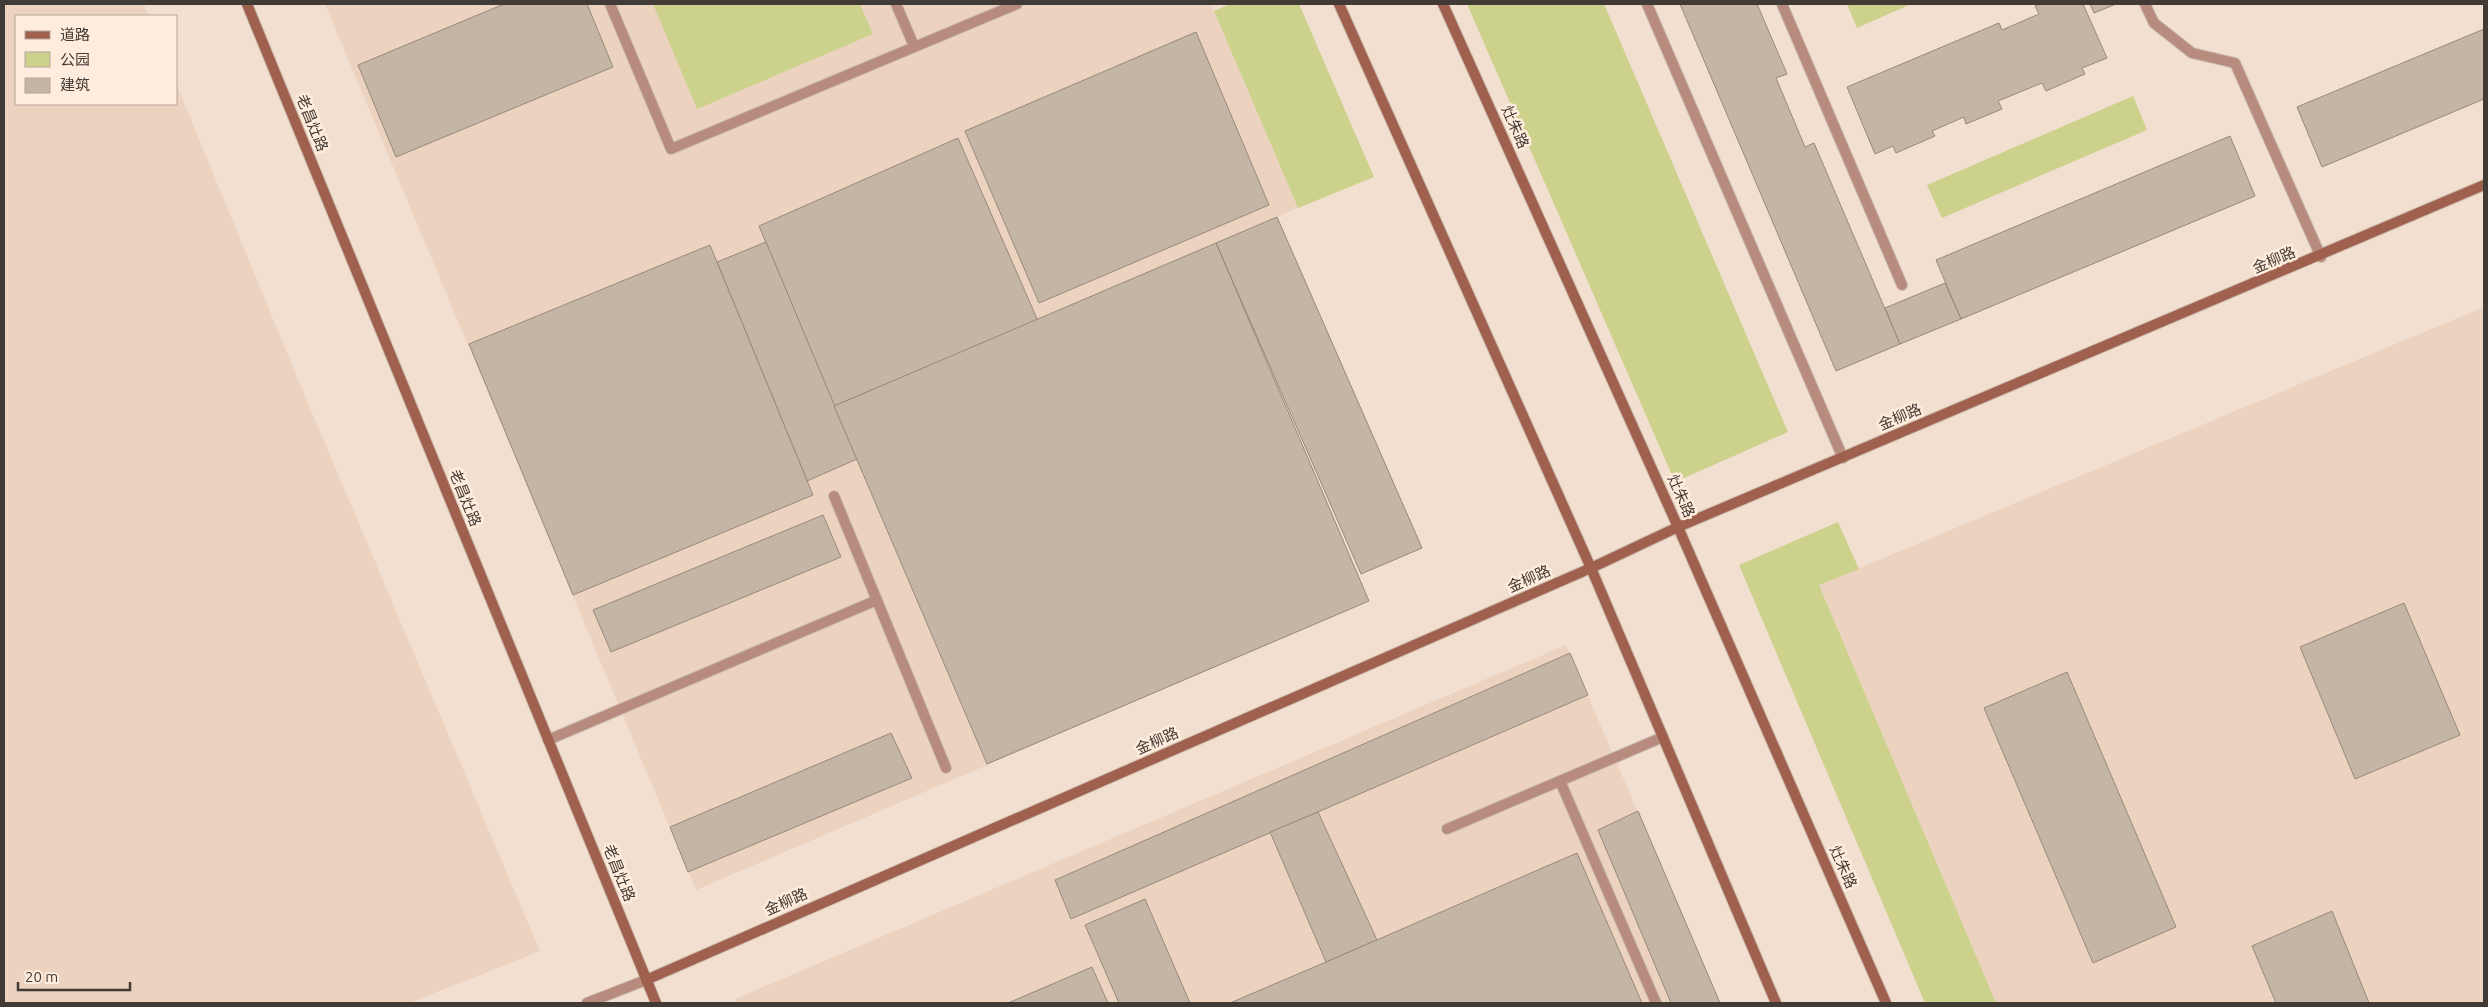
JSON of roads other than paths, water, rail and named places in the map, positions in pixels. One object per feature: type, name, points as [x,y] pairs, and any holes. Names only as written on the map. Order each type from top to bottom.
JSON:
[{"type":"street","name":"老昌灶路","points":[[247,4],[656,1003]]},
{"type":"street","points":[[610,4],[671,150],[1016,4]]},
{"type":"street","points":[[896,4],[914,46]]},
{"type":"street","points":[[1339,4],[1591,568],[1776,1003]]},
{"type":"street","name":"灶朱路","points":[[1443,4],[1678,527],[1886,1003]]},
{"type":"street","points":[[1647,4],[1843,458]]},
{"type":"street","points":[[1782,4],[1902,285]]},
{"type":"street","points":[[2145,4],[2154,24],[2192,53],[2235,63],[2321,256]]},
{"type":"street","name":"金柳路","points":[[587,1003],[646,980],[1591,568],[1678,527],[2484,186]]},
{"type":"street","points":[[834,496],[946,768]]},
{"type":"street","points":[[548,740],[877,600]]},
{"type":"street","points":[[1447,829],[1663,738]]},
{"type":"street","points":[[1560,781],[1656,1003]]}]
